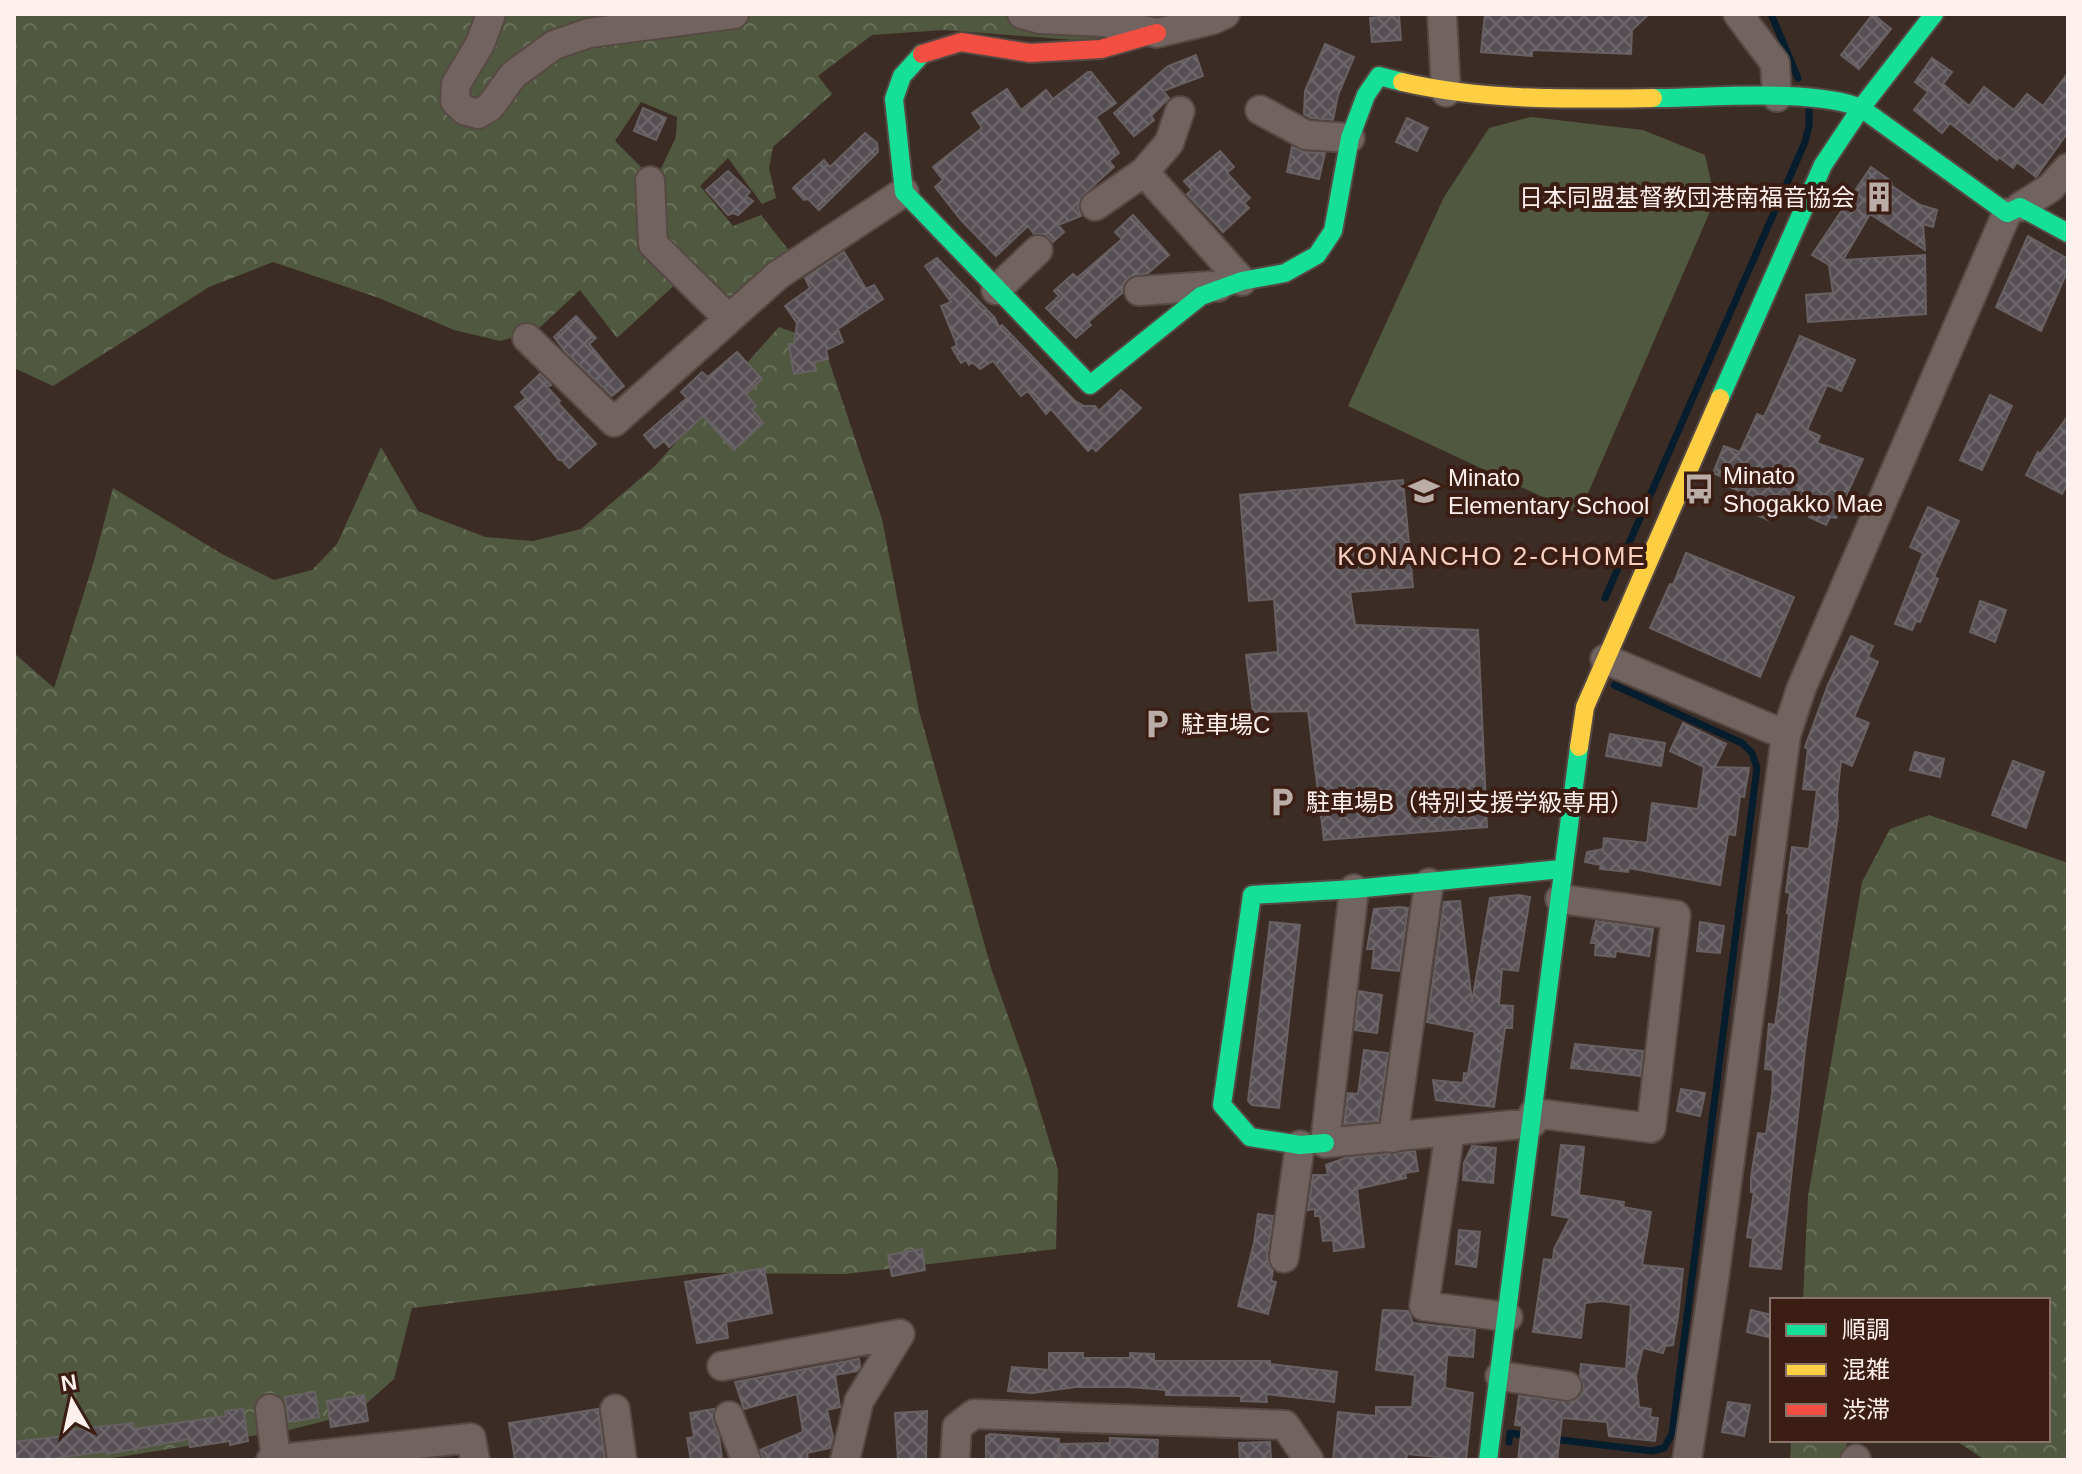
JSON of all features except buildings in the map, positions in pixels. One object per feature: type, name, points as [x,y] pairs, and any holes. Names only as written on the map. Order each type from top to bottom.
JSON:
[{"type":"street","points":[[491,14],[480,44],[456,84],[455,101],[464,110],[478,114],[490,107],[513,75],[554,45],[589,33],[734,14]]},
{"type":"street","points":[[1022,14],[1040,19],[1103,22],[1157,33]]},
{"type":"street","points":[[1225,14],[1101,49],[1030,53],[961,42],[920,55],[902,76],[894,99],[904,192],[1090,385],[1201,296],[1232,285],[1285,273],[1317,255],[1333,231],[1350,138],[1366,95],[1379,76],[1446,92],[1530,99],[1777,97],[1842,100],[1861,108],[2014,210],[2068,233]]},
{"type":"street","points":[[1442,14],[1446,92]]},
{"type":"street","points":[[1738,14],[1775,63],[1777,97]]},
{"type":"street","points":[[1488,1460],[1585,707],[1823,165],[1861,108],[1934,14]]},
{"type":"street","points":[[1260,110],[1306,135],[1350,138]]},
{"type":"street","points":[[1095,206],[1144,172],[1169,143],[1180,111]]},
{"type":"street","points":[[1687,1460],[1786,735],[1801,689],[2014,210],[2050,188],[2068,168]]},
{"type":"street","points":[[1144,172],[1232,285]]},
{"type":"street","points":[[650,181],[653,244],[729,319]]},
{"type":"street","points":[[527,338],[614,422],[778,275],[904,192]]},
{"type":"street","points":[[996,290],[1038,250]]},
{"type":"street","points":[[1139,291],[1232,285]]},
{"type":"street","points":[[1605,659],[1786,735]]},
{"type":"street","points":[[1560,899],[1676,915],[1651,1128],[1533,1118],[1393,1138],[1312,1144],[1250,1137],[1222,1105],[1252,895],[1429,883],[1562,869]]},
{"type":"street","points":[[1393,1138],[1429,883]]},
{"type":"street","points":[[1284,1258],[1312,1144],[1354,889]]},
{"type":"street","points":[[1450,1131],[1424,1306],[1508,1317]]},
{"type":"street","points":[[722,1366],[900,1334],[859,1401],[845,1460]]},
{"type":"street","points":[[1500,1376],[1567,1386]]},
{"type":"street","points":[[270,1409],[274,1460],[471,1438],[475,1460]]},
{"type":"street","points":[[615,1409],[622,1460]]},
{"type":"street","points":[[955,1460],[957,1427],[974,1414],[1285,1425],[1309,1460]]},
{"type":"street","points":[[729,1416],[746,1460]]},
{"type":"green space","points":[[14,14],[1196,14],[1100,42],[944,30],[872,35],[818,76],[832,94],[773,147],[769,168],[776,198],[762,204],[728,158],[700,186],[733,226],[761,215],[791,253],[728,310],[661,246],[658,175],[676,137],[677,117],[641,102],[615,141],[642,168],[646,245],[679,281],[617,338],[580,290],[536,331],[500,341],[454,330],[379,298],[273,262],[209,287],[53,386],[14,368]]},
{"type":"green space","points":[[1531,117],[1643,130],[1705,155],[1715,200],[1579,514],[1348,406],[1444,197],[1489,128]]},
{"type":"green space","points":[[779,327],[823,343],[882,519],[919,711],[992,971],[1058,1170],[1056,1249],[846,1274],[700,1273],[412,1308],[394,1379],[356,1413],[289,1430],[100,1460],[14,1460],[14,653],[54,688],[94,561],[113,488],[222,554],[274,580],[312,570],[337,544],[381,447],[418,511],[485,537],[533,541],[581,529],[655,466]]},
{"type":"green space","points":[[1929,815],[2068,863],[2068,1460],[1985,1460],[1958,1442],[2050,1442],[2050,1298],[1803,1298],[1808,1196],[1862,882],[1890,829]]},
{"type":"green space","points":[[1791,1442],[1847,1442],[1841,1460],[1790,1460]]},
{"type":"waterway","points":[[1771,14],[1798,78]]},
{"type":"waterway","points":[[1605,598],[1805,142],[1809,111]]},
{"type":"waterway","points":[[1553,1439],[1652,1451],[1664,1448],[1672,1434],[1757,768],[1752,753],[1742,743],[1614,685]]},
{"type":"waterway","points":[[1509,1442],[1510,1433],[1529,1436]]},
{"type":"traffic: fast","points":[[1720,398],[1823,165],[1861,108],[1934,14]]},
{"type":"traffic: fast","points":[[922,54],[902,76],[894,99],[904,192],[1090,385],[1201,296],[1242,281],[1285,273],[1317,255],[1333,231],[1350,138],[1366,95],[1379,76],[1402,82]]},
{"type":"traffic: fast","points":[[1653,98],[1789,96],[1841,102],[1861,108],[2007,213],[2020,207],[2068,233]]},
{"type":"traffic: fast","points":[[1488,1460],[1579,747]]},
{"type":"traffic: fast","points":[[1325,1143],[1300,1145],[1250,1137],[1222,1105],[1252,895],[1354,889],[1562,869]]},
{"type":"traffic: slow","points":[[1402,82],[1495,96],[1653,98]]},
{"type":"traffic: slow","points":[[1579,747],[1585,707],[1720,398]]},
{"type":"traffic: jam","points":[[922,54],[961,42],[1030,53],[1101,49],[1157,33]]},
{"type":"place","name":"日本同盟基督教団港南福音協会","points":[[1879,197]]},
{"type":"place","name":"Minato Shogakko Mae","points":[[1699,489]]},
{"type":"place","name":"Minato Elementary School","points":[[1424,491]]},
{"type":"place","name":"駐車場C","points":[[1157,724]]},
{"type":"place","name":"駐車場B（特別支援学級専用）","points":[[1282,802]]},
{"type":"district","name":"KONANCHO 2-CHOME","points":[[1492,556]]}]
